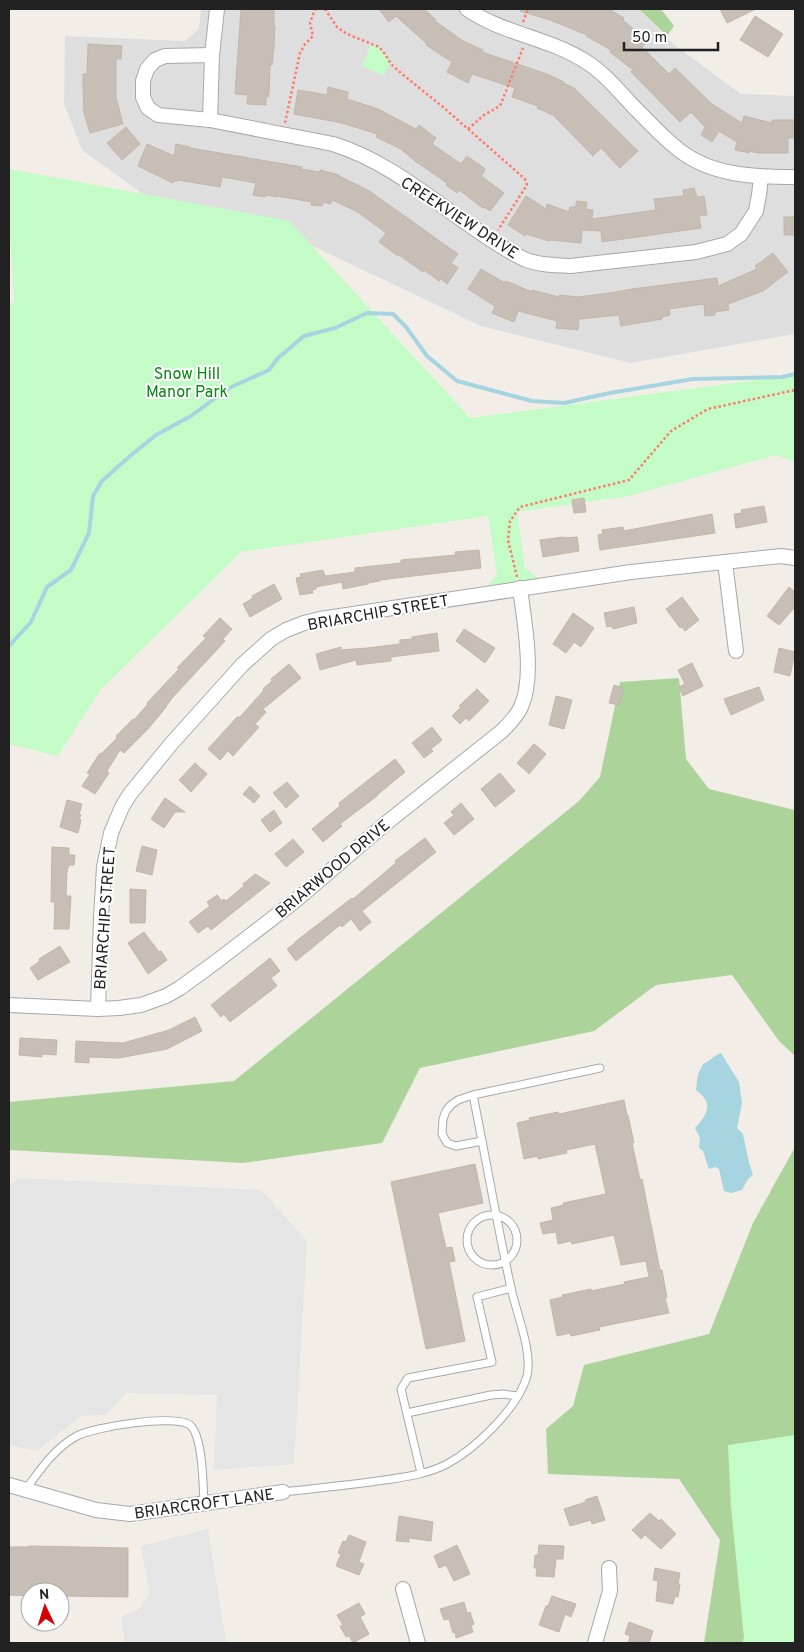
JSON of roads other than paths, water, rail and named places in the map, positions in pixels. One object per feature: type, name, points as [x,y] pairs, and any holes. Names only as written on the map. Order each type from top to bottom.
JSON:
[{"type":"street","points":[[210,120],[212,55],[217,9]]},
{"type":"street","points":[[467,9],[488,22],[573,54],[587,62],[602,74],[662,136],[687,156],[717,170],[740,175],[795,178]]},
{"type":"street","name":"CREEKVIEW DRIVE","points":[[212,55],[179,55],[160,58],[147,69],[143,81],[145,104],[158,115],[210,120],[333,144],[363,156],[394,174],[491,240],[524,259],[552,266],[570,266],[686,253],[720,247],[741,234],[749,223],[756,211],[761,177]]},
{"type":"street","name":"BRIARCHIP STREET","points":[[98,1009],[104,867],[117,818],[130,794],[171,744],[242,665],[271,639],[286,630],[320,619],[520,588],[631,572],[781,556],[795,558]]},
{"type":"street","points":[[725,562],[736,651]]},
{"type":"street","name":"BRIARWOOD DRIVE","points":[[9,1005],[98,1009],[119,1008],[141,1005],[166,996],[180,988],[295,901],[385,824],[509,724],[520,708],[527,680],[527,656],[520,588]]},
{"type":"street","name":"BRIARCROFT LANE","points":[[9,1484],[84,1507],[119,1513],[149,1512],[283,1492]]},
{"type":"street","points":[[595,1643],[610,1591],[609,1568]]},
{"type":"street","points":[[403,1589],[418,1643]]},
{"type":"lane","points":[[482,1141],[456,1146],[447,1144],[442,1134],[443,1119],[451,1105],[458,1100],[473,1095],[600,1068]]},
{"type":"lane","points":[[283,1492],[360,1484],[411,1476],[447,1464],[493,1429],[512,1405],[527,1376],[528,1356],[511,1288],[473,1095]]},
{"type":"lane","points":[[496,1215],[506,1218],[512,1224],[518,1239],[517,1247],[506,1261],[492,1265],[484,1264],[476,1260],[471,1253],[467,1237],[474,1222],[482,1217],[496,1215]]},
{"type":"lane","points":[[422,1473],[402,1390],[408,1378],[492,1362],[477,1297],[511,1288]]},
{"type":"lane","points":[[407,1413],[491,1395],[517,1396]]},
{"type":"lane","points":[[26,1489],[46,1462],[70,1440],[84,1432],[105,1427],[178,1420],[191,1426],[198,1439],[204,1504]]},
{"type":"water","points":[[721,1053],[739,1082],[742,1103],[737,1128],[743,1134],[753,1175],[748,1179],[742,1190],[731,1193],[724,1191],[719,1169],[715,1167],[709,1169],[703,1151],[699,1148],[700,1138],[695,1128],[707,1109],[705,1099],[696,1090],[698,1074],[703,1064]]},
{"type":"waterway","points":[[9,646],[31,622],[47,587],[71,570],[89,533],[93,496],[102,481],[156,435],[191,416],[229,388],[269,370],[278,358],[304,336],[335,328],[367,313],[393,314],[406,327],[427,356],[457,381],[532,401],[564,403],[693,379],[782,377],[795,374]]},
{"type":"park label","name":"Snow Hill Manor Park","points":[[187,382]]}]
